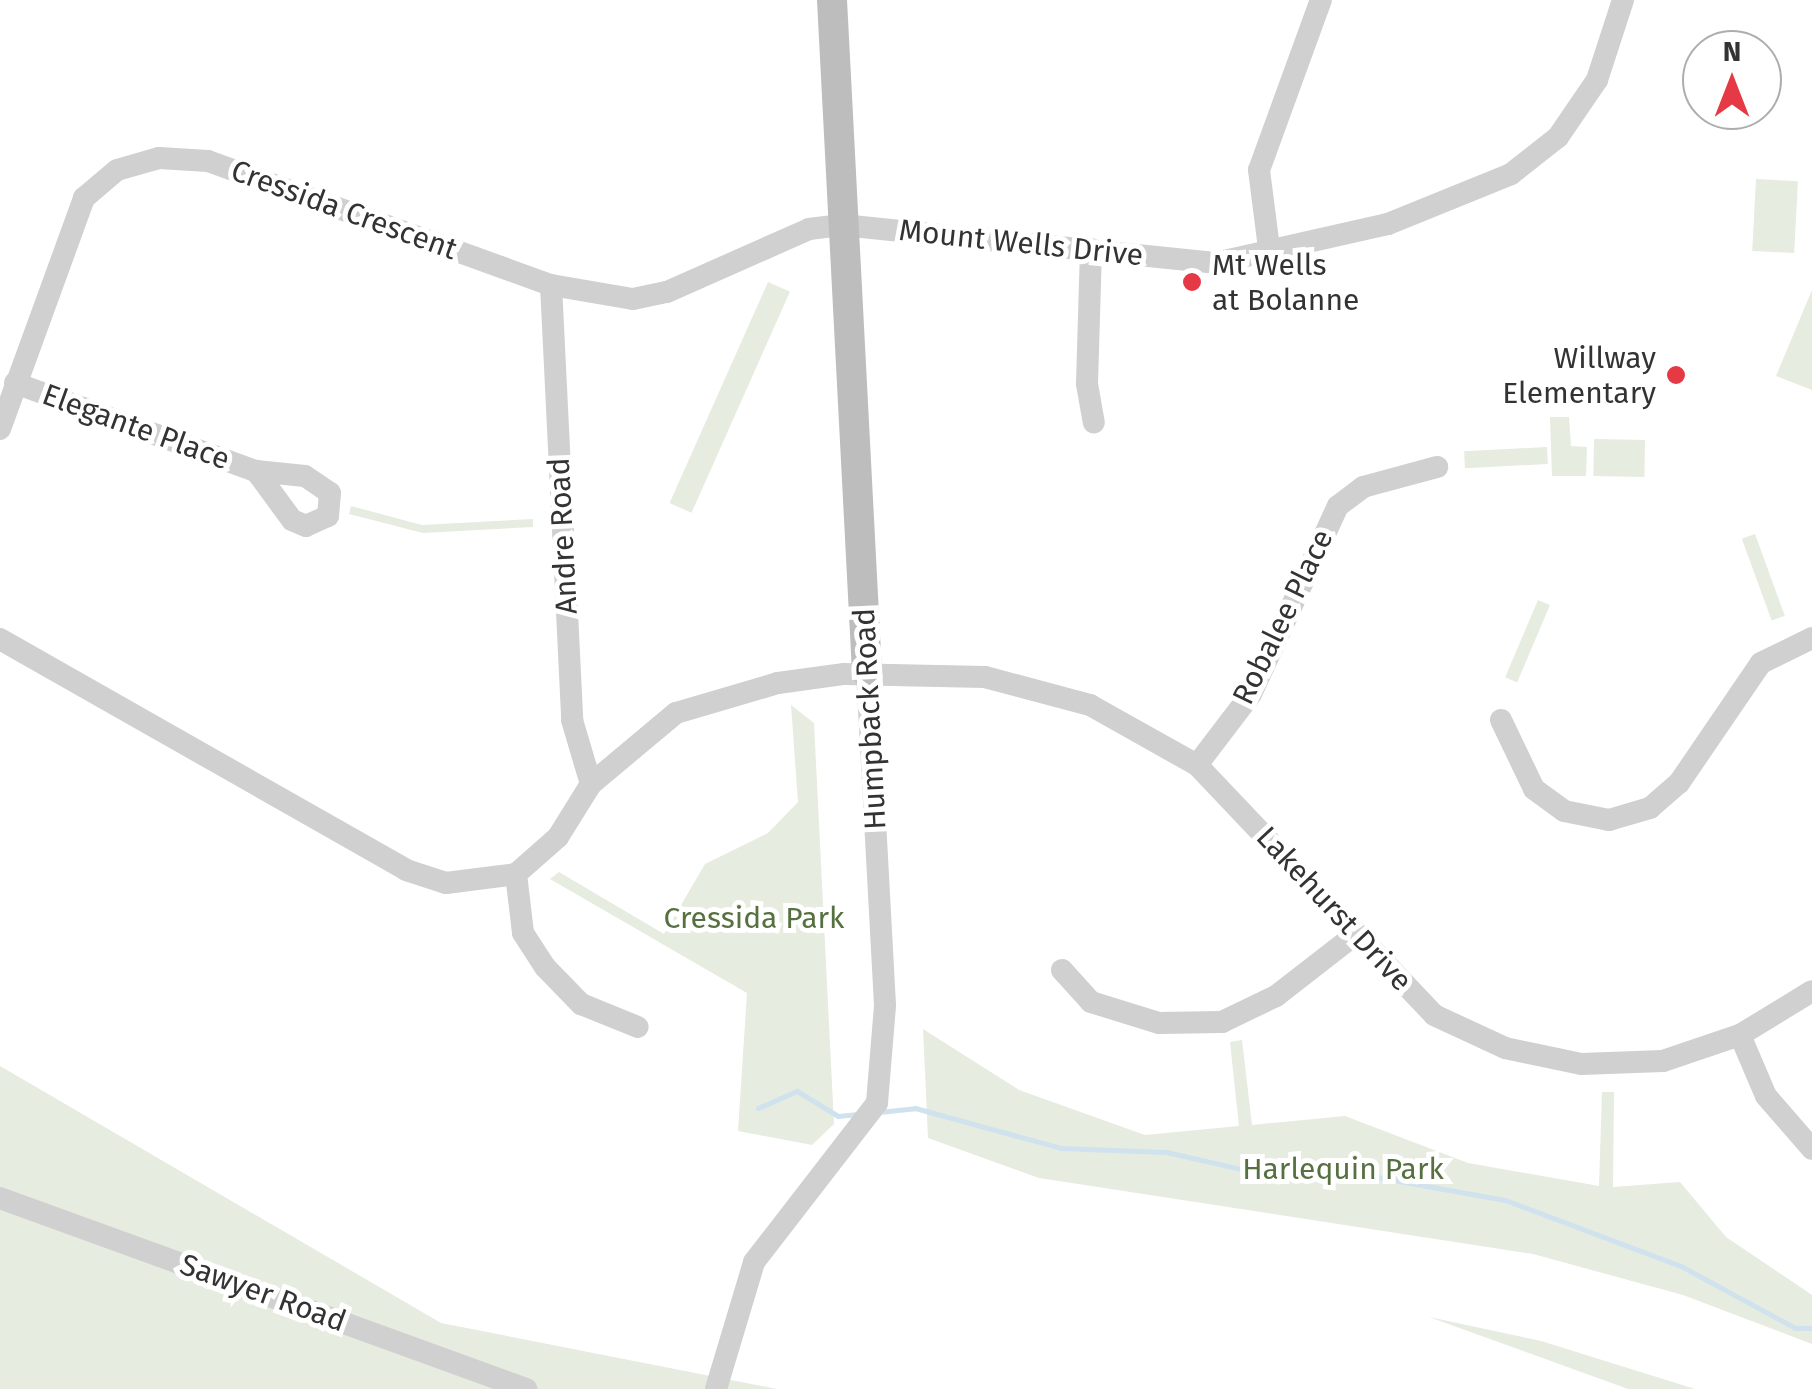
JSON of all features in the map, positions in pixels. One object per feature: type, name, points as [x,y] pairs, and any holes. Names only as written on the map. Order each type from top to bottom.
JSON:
[{"type":"street","name":"Humpback Road","points":[[716,1389],[754,1262],[877,1103],[885,1005],[832,0]]},
{"type":"street","points":[[1270,256],[1260,170],[1321,0]]},
{"type":"street","name":"Mount Wells Drive","points":[[842,225],[1216,263],[1270,256],[1388,224],[1511,174],[1558,137],[1598,80],[1624,0]]},
{"type":"street","name":"Cressida Crescent","points":[[0,429],[84,198],[117,170],[159,158],[208,161],[551,285],[632,299],[666,292],[808,229],[842,225]]},
{"type":"street","points":[[1091,249],[1087,384],[1094,422]]},
{"type":"street","name":"Andre Road","points":[[551,285],[572,720],[591,784]]},
{"type":"street","name":"Elegante Place","points":[[15,383],[256,471]]},
{"type":"street","name":"Robalee Place","points":[[1197,765],[1251,694],[1338,506],[1362,487],[1437,467]]},
{"type":"street","points":[[1501,720],[1534,789],[1564,811],[1608,820],[1650,808],[1679,783],[1762,663],[1812,638]]},
{"type":"street","points":[[0,639],[406,870],[446,882],[516,874],[558,837],[591,784],[676,713],[778,683],[866,672]]},
{"type":"street","name":"Lakehurst Drive","points":[[866,672],[985,677],[1090,705],[1197,765],[1352,937],[1434,1015],[1504,1048],[1581,1064],[1663,1061],[1740,1035],[1812,991]]},
{"type":"street","points":[[516,874],[523,932],[544,967],[581,1004],[638,1028]]},
{"type":"street","points":[[1062,970],[1091,1002],[1159,1024],[1222,1022],[1276,996],[1352,937]]},
{"type":"street","points":[[1740,1035],[1766,1096],[1812,1149]]},
{"type":"street","name":"Sawyer Road","points":[[0,1198],[526,1389]]},
{"type":"green space","points":[[1756,179],[1798,181],[1794,253],[1752,251]]},
{"type":"green space","points":[[768,282],[790,292],[691,513],[670,503]]},
{"type":"green space","points":[[1812,290],[1812,390],[1776,376]]},
{"type":"green space","points":[[1550,417],[1569,417],[1571,446],[1587,447],[1586,476],[1552,476]]},
{"type":"green space","points":[[1594,439],[1645,440],[1644,477],[1593,476]]},
{"type":"green space","points":[[1547,447],[1548,464],[1465,468],[1464,451]]},
{"type":"green space","points":[[351,506],[422,525],[533,519],[533,527],[423,533],[349,514]]},
{"type":"green space","points":[[1755,534],[1785,616],[1772,621],[1742,539]]},
{"type":"green space","points":[[1538,600],[1550,605],[1517,682],[1505,677]]},
{"type":"green space","name":"Cressida Park","points":[[791,705],[814,723],[834,1124],[812,1145],[738,1131],[747,993],[550,879],[559,872],[664,934],[705,864],[768,833],[798,802]]},
{"type":"green space","name":"Harlequin Park","points":[[923,1029],[1019,1090],[1145,1135],[1239,1126],[1230,1042],[1242,1040],[1252,1125],[1345,1116],[1468,1163],[1599,1186],[1602,1092],[1614,1092],[1613,1187],[1680,1182],[1726,1237],[1812,1295],[1812,1344],[1683,1295],[1533,1254],[1039,1178],[928,1138]]},
{"type":"green space","points":[[0,1066],[441,1323],[777,1389],[0,1389]]},
{"type":"green space","points":[[1429,1317],[1541,1341],[1695,1389],[1628,1389]]},
{"type":"waterway","points":[[758,1108],[797,1091],[838,1116],[858,1114]]},
{"type":"waterway","points":[[879,1112],[915,1108],[1061,1148],[1166,1152],[1263,1174],[1360,1174],[1505,1200],[1681,1266],[1795,1328],[1812,1328]]},
{"type":"place","name":"Mt Wells at Bolanne","points":[[1192,282]]},
{"type":"place","name":"Willway Elementary","points":[[1676,375]]}]
